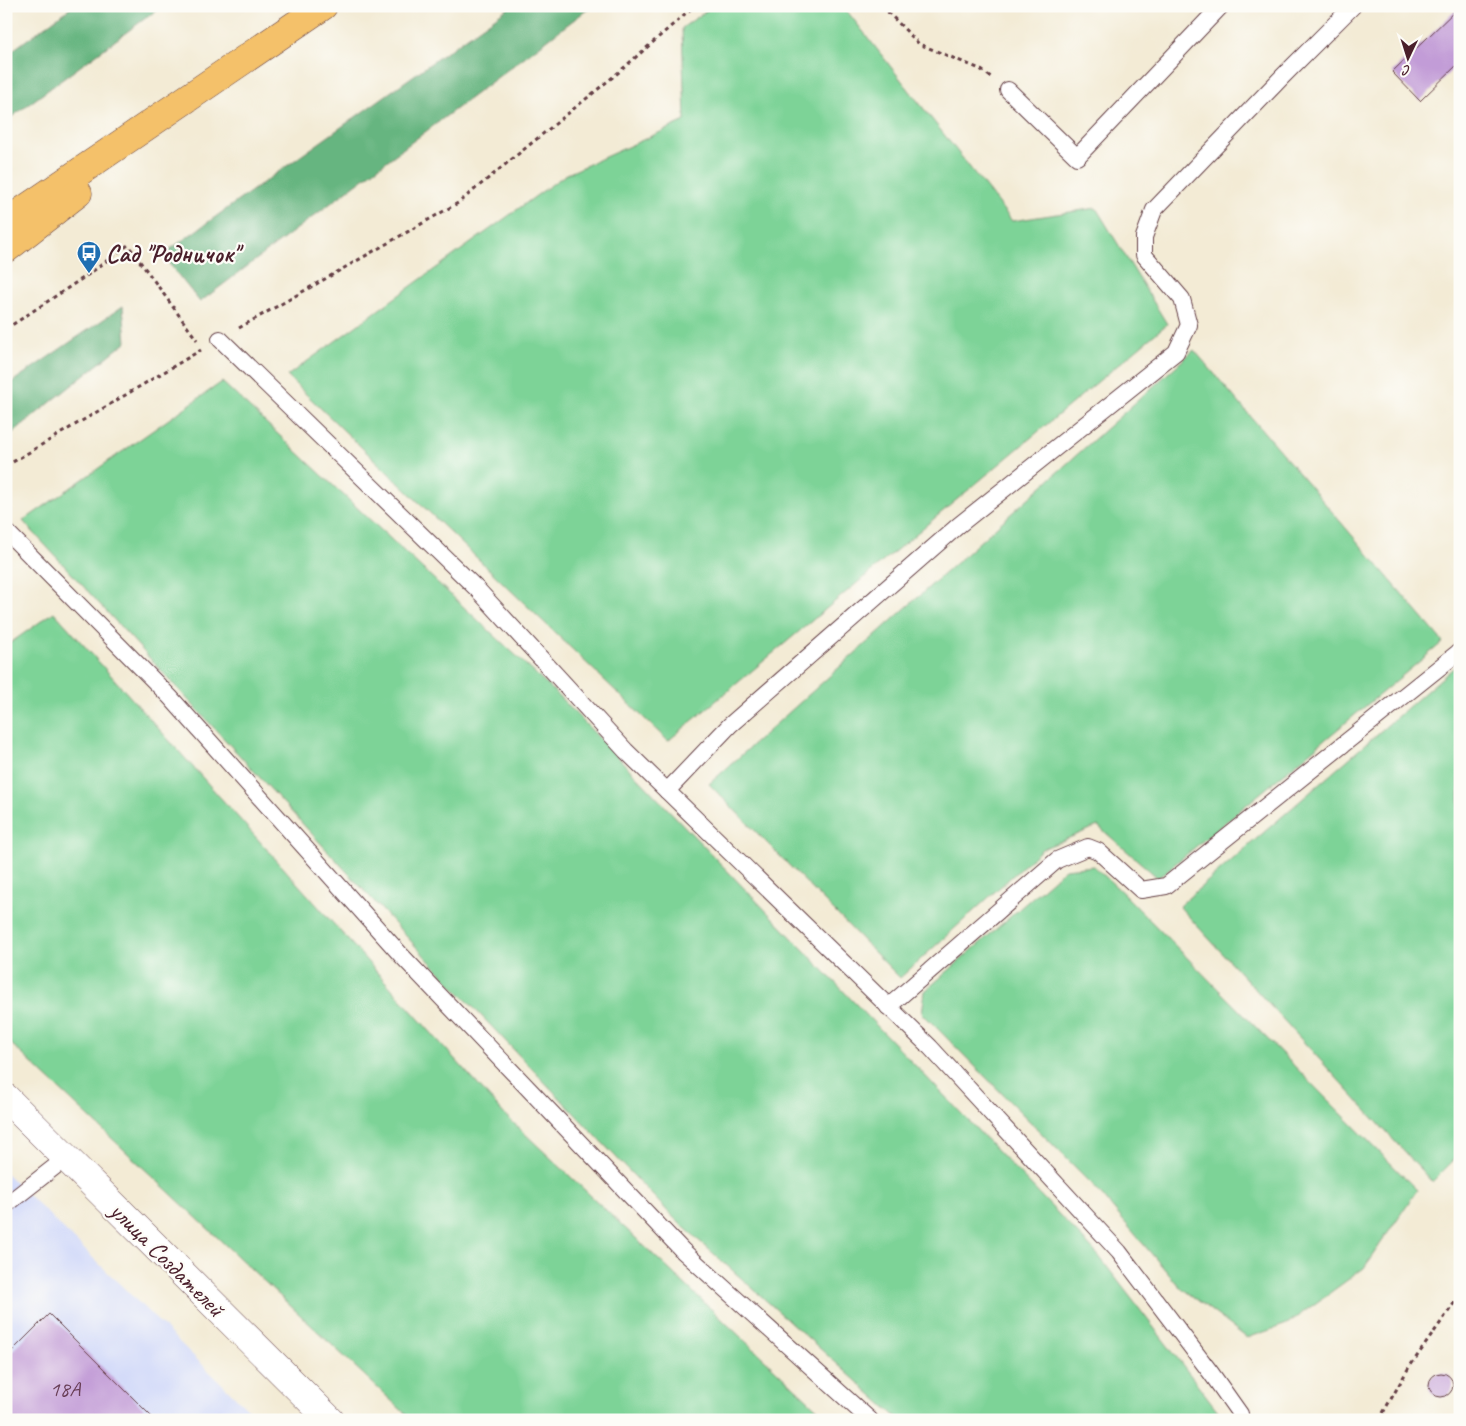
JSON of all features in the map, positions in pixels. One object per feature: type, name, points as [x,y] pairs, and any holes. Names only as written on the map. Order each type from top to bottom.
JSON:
[{"type":"main road","points":[[6,249],[323,6]]},
{"type":"main road","points":[[6,222],[290,30]]},
{"type":"street","name":"улица Создателей","points":[[6,1098],[330,1420]]},
{"type":"lane","points":[[1008,90],[1077,157],[1221,6]]},
{"type":"lane","points":[[667,792],[730,725],[959,525],[1176,352],[1189,325],[1182,299],[1144,254],[1144,237],[1154,210],[1353,6]]},
{"type":"lane","points":[[220,338],[478,590],[626,751],[667,792],[930,1047],[1119,1252],[1211,1373],[1240,1414],[1241,1420]]},
{"type":"lane","points":[[6,531],[170,697],[401,955],[683,1251],[870,1420]]},
{"type":"lane","points":[[888,1007],[1057,860],[1088,847],[1098,851],[1141,890],[1166,886],[1460,651]]},
{"type":"lane","points":[[6,1205],[66,1158]]},
{"type":"path","points":[[6,466],[220,338],[458,203],[619,72],[694,6]]},
{"type":"path","points":[[882,6],[919,44],[980,69],[1008,90]]},
{"type":"path","points":[[6,329],[90,274],[128,245],[203,348]]},
{"type":"path","points":[[1379,1420],[1408,1369],[1460,1295]]},
{"type":"shaded area","points":[[6,1173],[259,1420],[6,1420]]},
{"type":"green space","points":[[73,6],[162,6],[6,121],[6,55]]},
{"type":"green space","points":[[511,6],[592,6],[200,302],[162,255]]},
{"type":"green space","points":[[713,6],[843,6],[1012,221],[1096,208],[1167,324],[668,741],[287,376],[565,175],[685,121],[682,28]]},
{"type":"green space","points":[[123,306],[126,342],[6,438],[6,386]]},
{"type":"green space","points":[[1194,350],[1443,642],[1158,878],[1098,826],[1042,849],[900,978],[709,784]]},
{"type":"green space","points":[[222,382],[553,690],[1098,1255],[1221,1415],[1215,1420],[900,1420],[676,1220],[432,964],[23,521]]},
{"type":"green space","points":[[54,612],[505,1115],[829,1420],[412,1420],[6,1039],[6,646]]},
{"type":"green space","points":[[1459,663],[1460,1154],[1432,1182],[1179,906]]},
{"type":"green space","points":[[1094,866],[1417,1190],[1364,1268],[1287,1324],[1247,1338],[1179,1286],[1093,1185],[922,1013],[925,991],[1065,869]]},
{"type":"building","points":[[1460,6],[1460,62],[1420,101],[1392,72]]},
{"type":"building","points":[[49,1314],[155,1420],[6,1420],[6,1357]]},
{"type":"building","points":[[1441,1373],[1450,1376],[1453,1385],[1450,1394],[1441,1397],[1432,1394],[1429,1385],[1432,1376]]},
{"type":"place","name":"Сад \"Родничок\"","points":[[89,274]]}]
